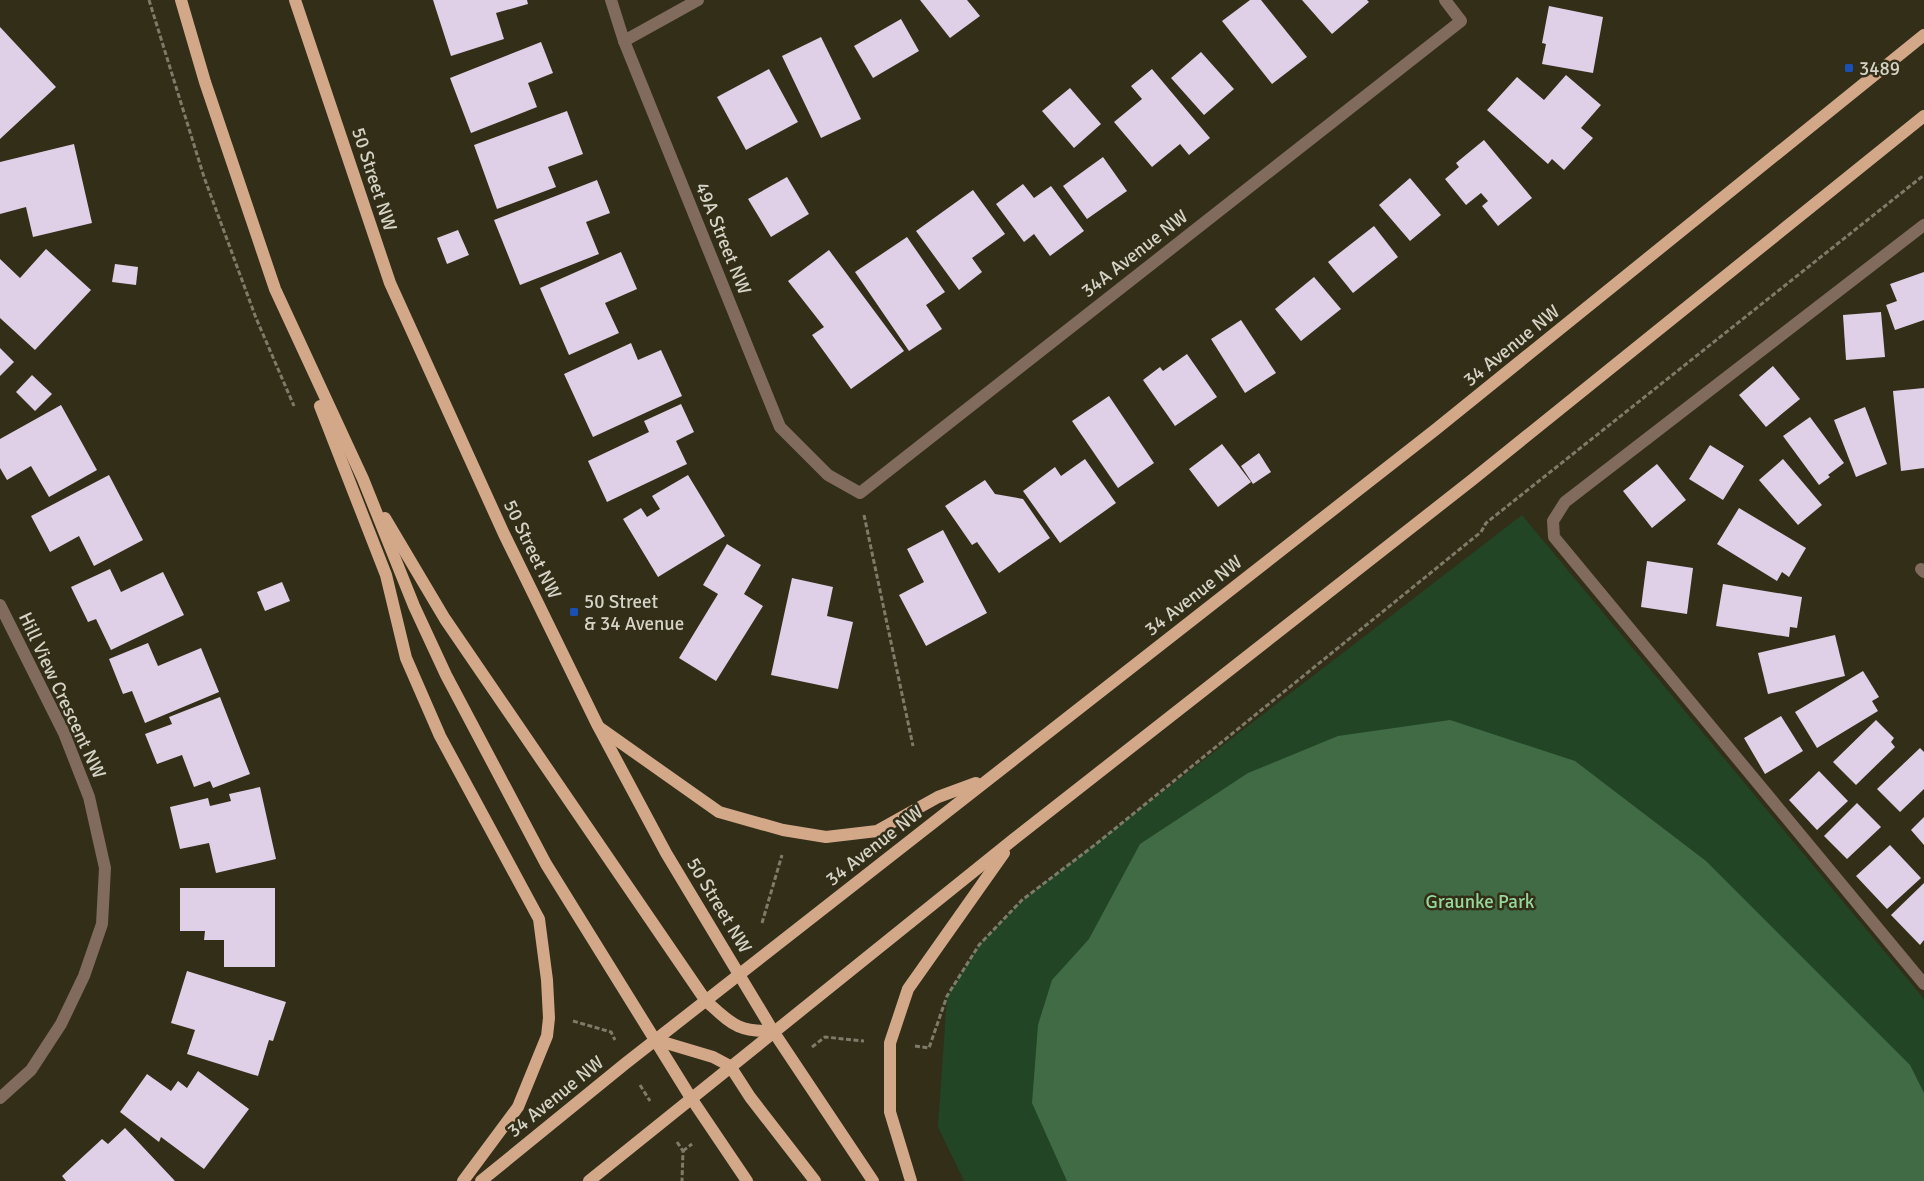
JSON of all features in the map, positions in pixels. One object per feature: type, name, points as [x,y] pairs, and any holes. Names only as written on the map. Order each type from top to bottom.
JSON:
[{"type":"main road","points":[[181,0],[205,82],[275,289],[386,575],[406,658],[440,736],[539,919],[548,980],[549,1018],[547,1036],[518,1107],[463,1181]]},
{"type":"main road","name":"50 Street NW","points":[[295,0],[390,283],[504,534],[598,726],[671,861],[773,1031],[872,1181]]},
{"type":"main road","name":"34 Avenue NW","points":[[481,1181],[656,1040],[1435,430],[1924,35]]},
{"type":"main road","points":[[588,1181],[1014,839],[1472,480],[1924,116]]},
{"type":"main road","points":[[275,289],[362,479],[414,606],[450,684],[546,864],[691,1098],[747,1181]]},
{"type":"main road","points":[[362,479],[445,620],[706,1001],[730,1022],[750,1031],[773,1031]]},
{"type":"main road","points":[[598,726],[719,812],[783,830],[826,838],[877,831],[938,797],[988,779]]},
{"type":"main road","points":[[910,1181],[890,1112],[890,1043],[908,988],[1014,839]]},
{"type":"main road","points":[[656,1040],[713,1057],[730,1066],[750,1097],[815,1181]]},
{"type":"street","name":"49A Street NW","points":[[611,0],[624,41],[780,427],[828,475],[860,493]]},
{"type":"street","points":[[624,41],[698,0]]},
{"type":"street","name":"34A Avenue NW","points":[[860,493],[1461,20],[1444,0]]},
{"type":"street","points":[[1924,225],[1565,502],[1552,522],[1554,537],[1924,984]]},
{"type":"street","name":"Hill View Crescent NW","points":[[0,605],[64,733],[90,797],[104,868],[102,924],[84,976],[60,1024],[31,1070],[0,1098]]},
{"type":"path","points":[[929,1048],[947,996],[979,945],[1022,900],[1096,844],[1474,538],[1494,516],[1924,174]]},
{"type":"path","points":[[860,493],[871,555],[913,746]]},
{"type":"path","points":[[762,924],[783,852]]},
{"type":"path","points":[[682,1181],[683,1151]]},
{"type":"green space","name":"Graunke Park","points":[[1522,515],[1924,999],[1924,1181],[964,1181],[938,1127],[947,996],[979,945],[1022,900]]},
{"type":"green space","name":"Graunke Park","points":[[1450,720],[1575,761],[1706,861],[1910,1065],[1924,1093],[1924,1181],[1067,1181],[1032,1103],[1038,1025],[1052,980],[1089,939],[1140,844],[1248,773],[1338,736]]},
{"type":"building","points":[[433,0],[527,0],[528,4],[496,13],[504,39],[451,56]]},
{"type":"building","points":[[920,0],[967,0],[980,16],[950,38]]},
{"type":"building","points":[[1250,0],[1261,0],[1307,57],[1272,84],[1222,21]]},
{"type":"building","points":[[1302,0],[1367,0],[1369,2],[1332,34]]},
{"type":"building","points":[[1549,6],[1603,17],[1593,73],[1542,64],[1546,44],[1542,43]]},
{"type":"building","points":[[901,19],[919,51],[873,78],[854,46]]},
{"type":"building","points":[[0,27],[56,87],[0,139]]},
{"type":"building","points":[[821,37],[861,119],[821,138],[782,56]]},
{"type":"building","points":[[541,42],[553,73],[528,83],[537,107],[471,133],[450,78]]},
{"type":"building","points":[[1201,52],[1234,89],[1204,115],[1171,78]]},
{"type":"building","points":[[769,69],[798,122],[746,150],[717,97]]},
{"type":"building","points":[[1152,69],[1210,138],[1189,155],[1180,144],[1152,167],[1114,122],[1142,99],[1131,86]]},
{"type":"building","points":[[1566,75],[1601,105],[1581,128],[1593,138],[1564,170],[1552,159],[1548,164],[1487,110],[1517,77],[1544,100]]},
{"type":"building","points":[[1070,88],[1101,124],[1074,148],[1042,111]]},
{"type":"building","points":[[567,111],[583,154],[548,167],[556,187],[497,209],[474,145]]},
{"type":"building","points":[[1484,140],[1532,198],[1498,226],[1482,206],[1488,201],[1481,193],[1466,205],[1445,179],[1459,167],[1456,163]]},
{"type":"building","points":[[74,144],[92,223],[33,237],[26,207],[0,214],[0,162]]},
{"type":"building","points":[[1103,157],[1127,191],[1087,219],[1063,186]]},
{"type":"building","points":[[787,177],[809,214],[771,237],[748,199]]},
{"type":"building","points":[[1410,178],[1441,215],[1410,241],[1379,205]]},
{"type":"building","points":[[597,180],[610,213],[586,222],[599,254],[520,285],[494,220]]},
{"type":"building","points":[[1023,184],[1034,198],[1051,186],[1084,231],[1050,256],[1034,234],[1024,242],[996,204]]},
{"type":"building","points":[[973,190],[1005,234],[972,258],[982,272],[959,290],[916,231]]},
{"type":"building","points":[[1374,226],[1398,257],[1353,293],[1328,262]]},
{"type":"building","points":[[458,230],[469,255],[447,264],[437,238]]},
{"type":"building","points":[[907,237],[945,292],[926,305],[942,329],[909,351],[855,272]]},
{"type":"building","points":[[46,249],[91,290],[35,350],[0,318],[0,259],[20,278]]},
{"type":"building","points":[[829,250],[904,351],[851,389],[812,335],[824,327],[788,281]]},
{"type":"building","points":[[621,252],[637,289],[605,303],[619,333],[569,355],[540,288]]},
{"type":"building","points":[[115,264],[138,267],[136,285],[112,282]]},
{"type":"building","points":[[1924,272],[1924,320],[1895,330],[1886,305],[1897,301],[1890,284]]},
{"type":"building","points":[[1314,277],[1341,309],[1301,341],[1275,309]]},
{"type":"building","points":[[1881,312],[1885,357],[1846,360],[1843,315]]},
{"type":"building","points":[[1241,320],[1276,373],[1245,393],[1211,339]]},
{"type":"building","points":[[631,343],[638,360],[661,350],[682,396],[593,437],[564,374]]},
{"type":"building","points":[[0,348],[14,362],[0,376]]},
{"type":"building","points":[[1187,354],[1217,397],[1175,426],[1143,380],[1160,367],[1163,371]]},
{"type":"building","points":[[1773,366],[1800,399],[1766,427],[1739,395]]},
{"type":"building","points":[[32,375],[52,394],[35,411],[16,392]]},
{"type":"building","points":[[1924,388],[1924,468],[1901,471],[1893,391]]},
{"type":"building","points":[[1109,396],[1154,463],[1118,488],[1072,421]]},
{"type":"building","points":[[681,404],[694,432],[676,441],[687,464],[607,502],[588,461],[649,432],[644,421]]},
{"type":"building","points":[[61,405],[97,470],[49,497],[31,466],[7,480],[0,468],[0,439]]},
{"type":"building","points":[[1865,407],[1887,464],[1856,477],[1834,420]]},
{"type":"building","points":[[1810,417],[1844,463],[1828,475],[1830,477],[1819,485],[1783,436]]},
{"type":"building","points":[[1222,444],[1251,482],[1218,507],[1189,469]]},
{"type":"building","points":[[1710,445],[1744,466],[1723,500],[1689,479]]},
{"type":"building","points":[[1259,453],[1271,472],[1253,484],[1241,466]]},
{"type":"building","points":[[1085,459],[1116,503],[1060,543],[1023,491],[1055,467],[1061,476]]},
{"type":"building","points":[[1783,459],[1822,505],[1798,525],[1759,480]]},
{"type":"building","points":[[1657,464],[1686,500],[1652,528],[1623,491]]},
{"type":"building","points":[[109,475],[143,540],[94,566],[79,536],[50,552],[31,516]]},
{"type":"building","points":[[688,475],[725,536],[658,577],[623,519],[641,508],[647,517],[660,509],[652,496]]},
{"type":"building","points":[[985,480],[995,494],[1023,499],[1050,538],[999,573],[977,542],[972,545],[945,506]]},
{"type":"building","points":[[1739,508],[1806,548],[1789,577],[1782,572],[1777,581],[1717,544]]},
{"type":"building","points":[[943,530],[987,613],[926,646],[899,595],[924,582],[907,549]]},
{"type":"building","points":[[727,544],[761,565],[744,594],[763,606],[716,681],[679,658],[718,594],[703,585]]},
{"type":"building","points":[[1647,561],[1693,568],[1687,614],[1641,607]]},
{"type":"building","points":[[110,569],[121,592],[163,572],[184,615],[111,650],[96,619],[88,622],[71,587]]},
{"type":"building","points":[[792,578],[833,587],[827,616],[853,622],[838,689],[771,675]]},
{"type":"building","points":[[282,582],[290,601],[265,611],[257,592]]},
{"type":"building","points":[[1723,584],[1802,597],[1797,628],[1790,627],[1789,637],[1716,626]]},
{"type":"building","points":[[1835,635],[1845,676],[1768,694],[1758,653]]},
{"type":"building","points":[[148,643],[158,666],[201,648],[219,692],[145,723],[132,691],[123,694],[109,659]]},
{"type":"building","points":[[1863,671],[1879,697],[1872,701],[1878,711],[1817,748],[1795,712]]},
{"type":"building","points":[[220,697],[250,774],[213,788],[210,781],[194,787],[182,755],[157,764],[145,734],[172,724],[169,717]]},
{"type":"building","points":[[1781,716],[1803,751],[1765,774],[1744,738]]},
{"type":"building","points":[[1876,720],[1894,738],[1891,742],[1895,747],[1856,785],[1833,762]]},
{"type":"building","points":[[1920,748],[1924,752],[1924,789],[1900,812],[1877,789]]},
{"type":"building","points":[[1819,771],[1848,801],[1817,830],[1789,800]]},
{"type":"building","points":[[260,787],[276,859],[216,873],[209,843],[180,849],[170,807],[208,798],[210,806],[231,801],[229,794]]},
{"type":"building","points":[[1857,803],[1881,827],[1847,859],[1824,836]]},
{"type":"building","points":[[1924,817],[1924,845],[1911,830]]},
{"type":"building","points":[[1890,845],[1921,878],[1887,909],[1856,876]]},
{"type":"building","points":[[1924,883],[1924,940],[1920,945],[1891,915]]},
{"type":"building","points":[[180,888],[275,888],[275,967],[224,967],[224,940],[204,940],[205,931],[180,931]]},
{"type":"building","points":[[187,971],[286,1002],[273,1041],[269,1040],[258,1076],[187,1054],[195,1030],[171,1023]]},
{"type":"building","points":[[198,1071],[249,1109],[204,1169],[161,1137],[159,1142],[120,1112],[147,1074],[171,1091],[178,1081],[187,1088]]},
{"type":"building","points":[[125,1128],[175,1181],[66,1181],[62,1176],[102,1139],[108,1144]]},
{"type":"place","name":"3489","points":[[1849,68]]},
{"type":"place","name":"50 Street & 34 Avenue","points":[[574,612]]}]
